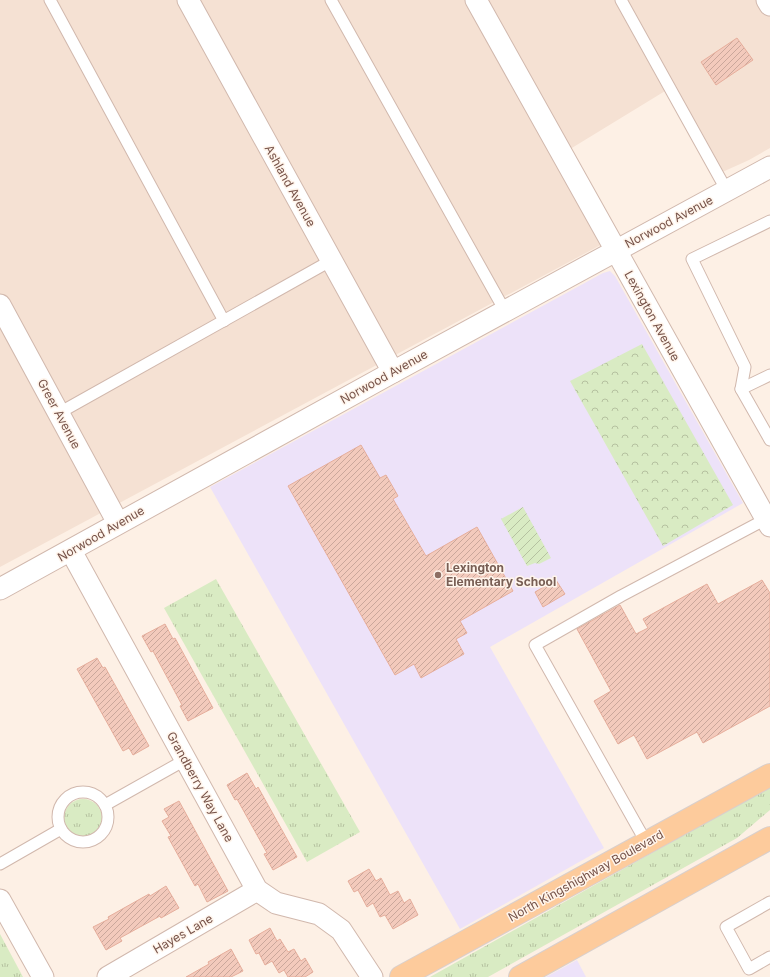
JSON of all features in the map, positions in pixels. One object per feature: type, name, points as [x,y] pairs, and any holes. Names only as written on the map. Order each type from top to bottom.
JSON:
[{"type":"main road","name":"North Kingshighway Boulevard","points":[[401,977],[770,775]]},
{"type":"main road","points":[[520,977],[770,839]]},
{"type":"street","name":"Ashland Avenue","points":[[188,0],[393,372]]},
{"type":"street","name":"Lexington Avenue","points":[[476,0],[768,523]]},
{"type":"street","points":[[767,0],[770,5]]},
{"type":"street","name":"Norwood Avenue","points":[[0,589],[393,372],[770,167]]},
{"type":"street","name":"Greer Avenue","points":[[0,305],[118,523]]},
{"type":"street","name":"Grandberry Way Lane","points":[[71,551],[257,890],[276,903],[319,914],[341,930],[372,977]]},
{"type":"street","name":"Hayes Lane","points":[[108,977],[257,890]]},
{"type":"street","points":[[0,900],[43,977]]},
{"type":"lane","points":[[50,0],[224,321]]},
{"type":"lane","points":[[332,0],[505,311]]},
{"type":"lane","points":[[621,0],[727,191]]},
{"type":"lane","points":[[770,221],[692,259],[744,367],[741,389],[770,440]]},
{"type":"lane","points":[[59,414],[332,260]]},
{"type":"lane","points":[[741,389],[770,375]]},
{"type":"lane","points":[[646,842],[536,645],[621,596],[768,523]]},
{"type":"lane","points":[[105,805],[185,760]]},
{"type":"lane","points":[[84,792],[93,794],[105,805],[108,813],[108,821],[106,828],[95,840],[83,842],[72,840],[65,835],[58,820],[59,811],[62,804],[68,797],[76,793],[84,792]]},
{"type":"lane","points":[[0,864],[61,828]]},
{"type":"lane","points":[[770,902],[726,927],[749,969],[770,957]]},
{"type":"shaded area","points":[[0,0],[770,0],[770,148],[749,160],[718,174],[670,88],[562,154],[610,240],[0,567]]},
{"type":"shaded area","name":"Lexington Elementary School","points":[[610,271],[615,276],[743,503],[490,647],[604,848],[460,929],[210,487],[603,273]]},
{"type":"shaded area","points":[[577,960],[586,977],[546,977]]},
{"type":"green space","points":[[642,344],[733,505],[663,546],[570,381]]},
{"type":"green space","points":[[523,507],[551,558],[539,564],[535,563],[527,566],[501,519]]},
{"type":"green space","points":[[216,579],[360,832],[307,862],[164,608]]},
{"type":"green space","points":[[770,787],[770,810],[737,838],[488,977],[430,977]]},
{"type":"green space","points":[[83,799],[96,805],[102,818],[96,831],[83,837],[70,831],[64,818],[70,805]]},
{"type":"green space","points":[[0,934],[23,977],[0,977]]},
{"type":"building","points":[[737,38],[753,60],[716,85],[701,62]]},
{"type":"building","name":"Lexington Elementary School","points":[[361,445],[380,478],[386,475],[398,496],[393,499],[426,556],[477,527],[513,591],[460,621],[467,633],[456,639],[464,654],[421,678],[414,664],[395,675],[288,486]]},
{"type":"building","points":[[556,580],[565,594],[543,607],[535,592]]},
{"type":"building","points":[[762,580],[770,593],[770,706],[703,743],[697,732],[647,759],[634,735],[618,744],[594,701],[611,691],[577,629],[620,605],[636,634],[648,628],[643,619],[707,584],[718,604]]},
{"type":"building","points":[[165,624],[173,639],[175,638],[213,708],[188,721],[180,706],[182,705],[153,651],[151,652],[142,636]]},
{"type":"building","points":[[97,658],[103,668],[105,667],[149,746],[133,755],[129,748],[123,751],[77,669]]},
{"type":"building","points":[[247,773],[256,789],[258,787],[297,857],[273,870],[264,854],[267,853],[237,799],[235,800],[227,785]]},
{"type":"building","points":[[179,801],[228,891],[207,902],[198,884],[195,886],[168,837],[171,836],[162,821],[169,817],[164,809]]},
{"type":"building","points":[[369,869],[376,881],[381,878],[390,895],[398,891],[404,903],[410,899],[418,915],[393,929],[385,915],[380,917],[373,903],[367,907],[358,890],[354,892],[348,881]]},
{"type":"building","points":[[166,886],[179,908],[161,918],[160,916],[120,938],[122,941],[106,950],[93,927],[109,919],[108,917],[149,894],[150,896]]},
{"type":"building","points":[[270,928],[277,941],[280,939],[288,952],[294,949],[301,961],[305,958],[313,972],[305,977],[288,977],[284,970],[279,973],[272,961],[265,965],[259,953],[256,954],[249,940]]},
{"type":"building","points":[[231,949],[243,971],[231,977],[186,977],[209,964],[208,962]]},
{"type":"place","name":"Lexington Elementary School","points":[[438,575]]}]
